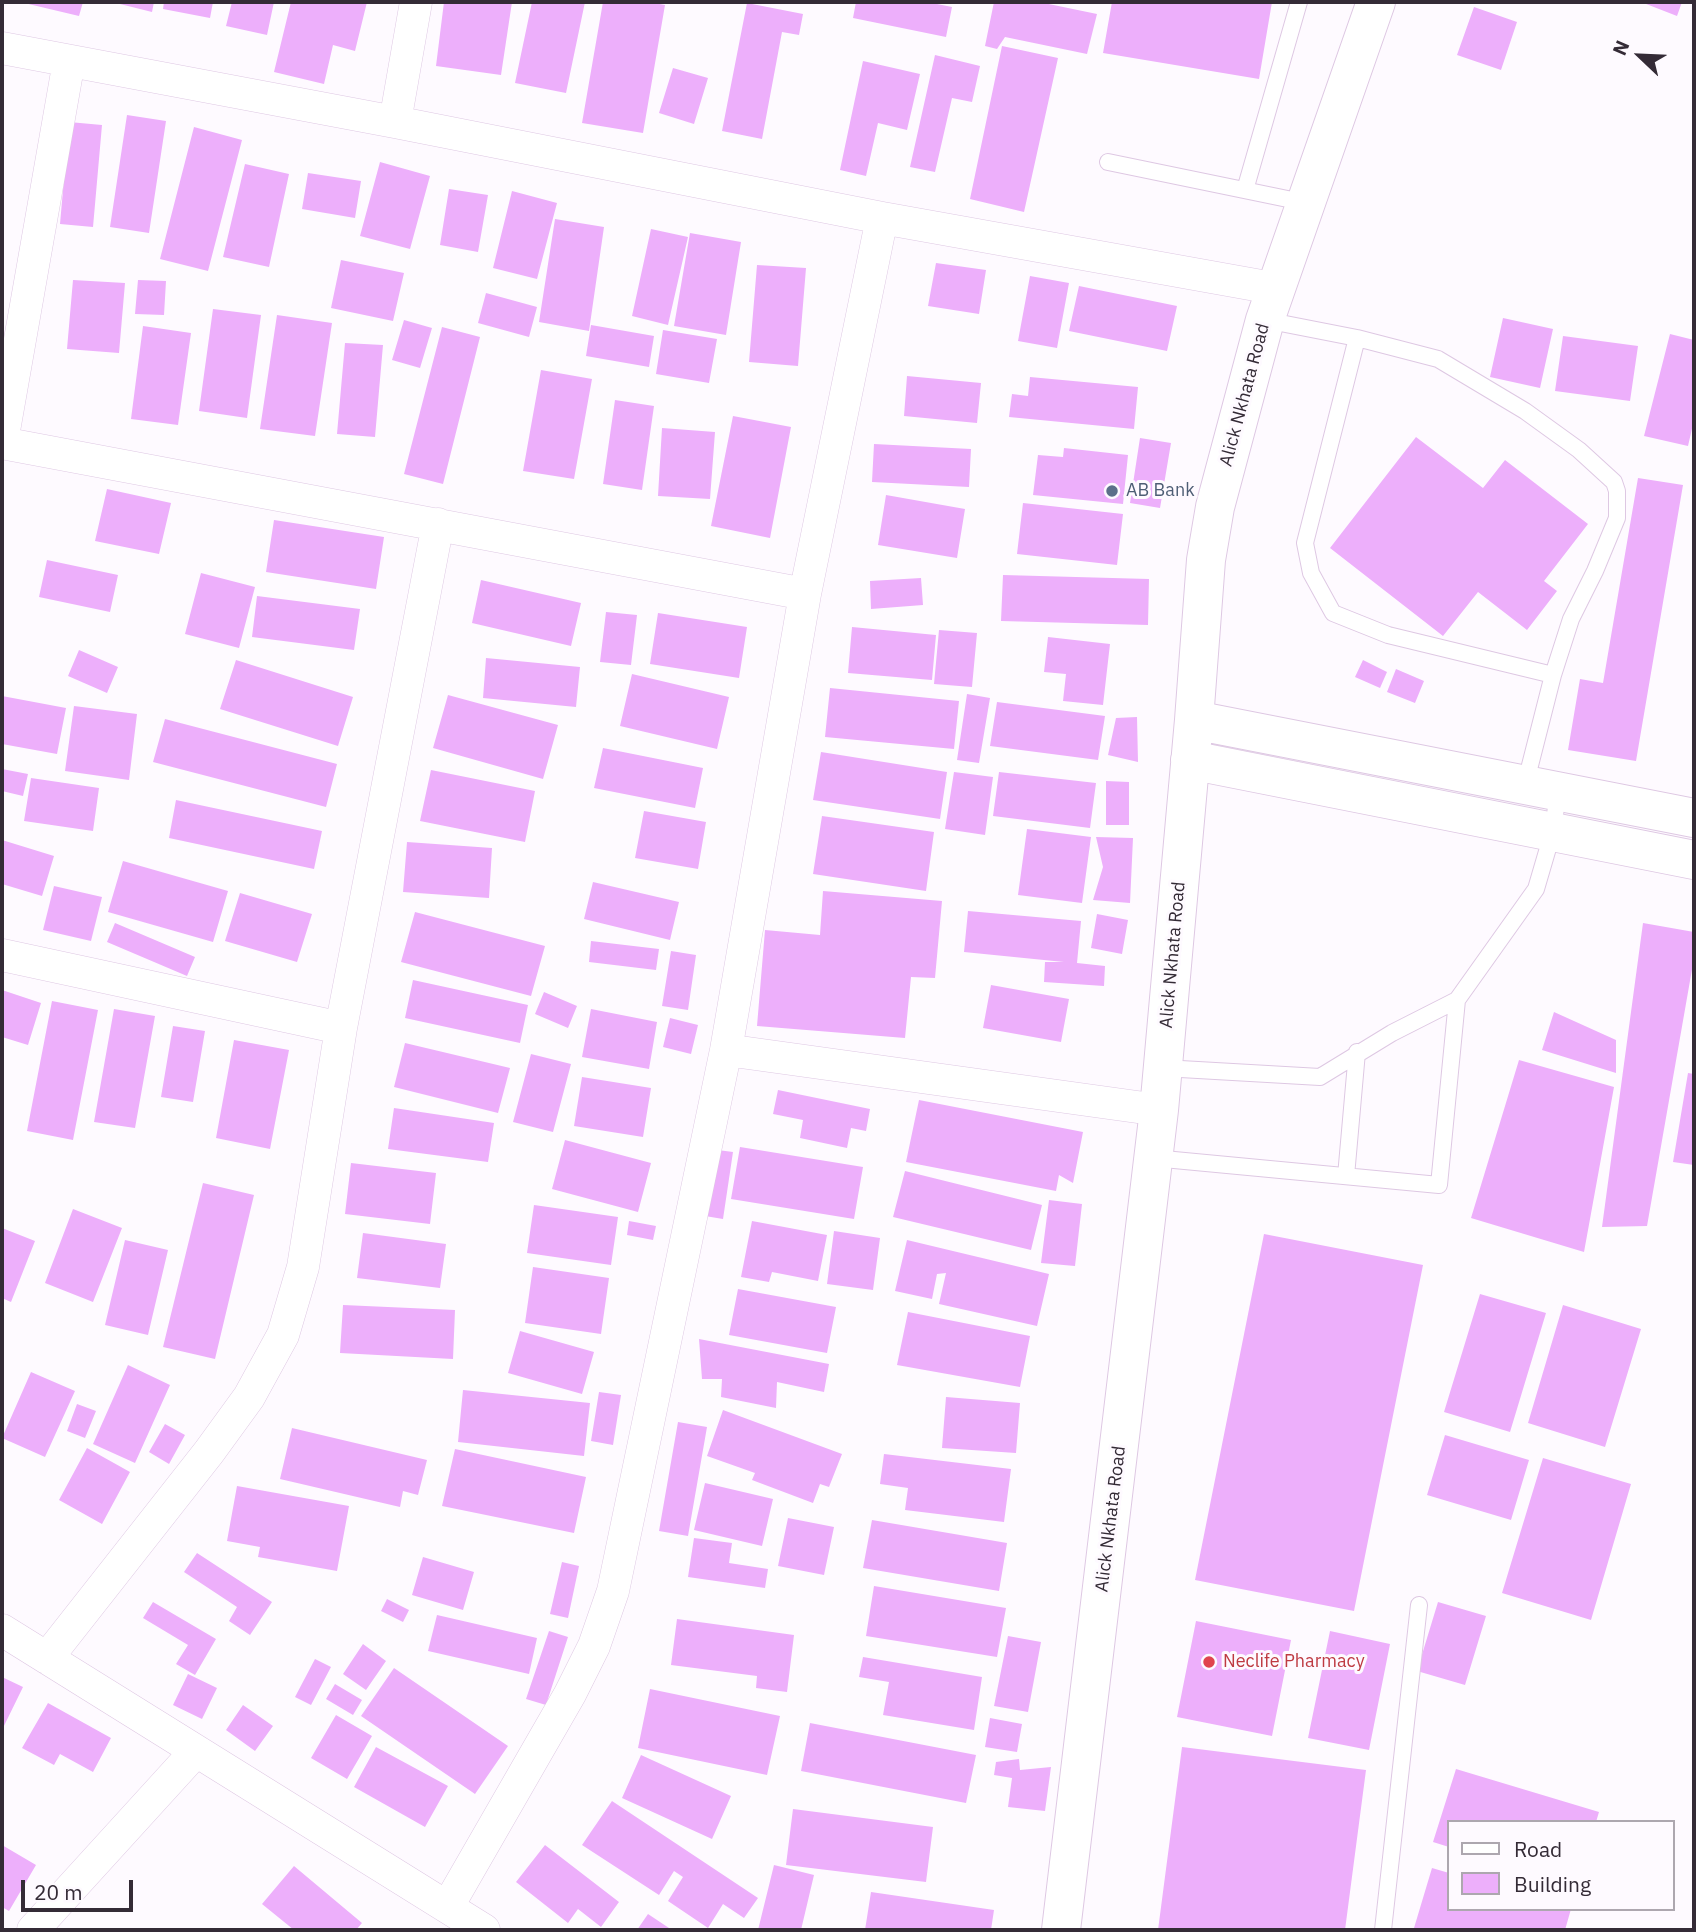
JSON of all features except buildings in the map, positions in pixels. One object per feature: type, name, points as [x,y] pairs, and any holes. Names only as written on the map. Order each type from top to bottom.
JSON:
[{"type":"main road","name":"Alick Nkhata Road","points":[[1061,1930],[1159,1110],[1191,760],[1202,594],[1215,506],[1271,305],[1376,2]]},
{"type":"main road","points":[[1194,720],[1694,818]]},
{"type":"main road","points":[[1191,760],[1694,860]]},
{"type":"street","points":[[395,122],[416,2]]},
{"type":"street","points":[[2,48],[882,218],[1271,305]]},
{"type":"street","points":[[69,61],[2,442],[805,594]]},
{"type":"street","points":[[448,1906],[570,1694],[594,1646],[613,1591],[726,1050],[805,594],[882,218]]},
{"type":"street","points":[[47,1658],[241,1408],[283,1335],[303,1267],[341,1028],[439,524]]},
{"type":"street","points":[[2,955],[341,1028]]},
{"type":"street","points":[[726,1050],[1159,1110]]},
{"type":"street","points":[[2,1630],[484,1930]]},
{"type":"street","points":[[33,1930],[196,1751]]},
{"type":"lane","points":[[1245,190],[1299,2]]},
{"type":"lane","points":[[1108,162],[1307,203]]},
{"type":"lane","points":[[1163,1068],[1320,1077],[1357,1052],[1457,1000],[1536,889],[1553,831],[1541,788],[1553,675],[1571,619],[1617,519],[1617,491],[1614,482],[1579,450],[1525,411],[1454,367],[1424,354],[1357,338],[1271,305]]},
{"type":"lane","points":[[1357,338],[1305,543],[1311,573],[1333,613],[1388,635],[1553,675]]},
{"type":"lane","points":[[1153,1158],[1439,1185],[1457,1000]]},
{"type":"lane","points":[[1346,1176],[1357,1052]]},
{"type":"lane","points":[[1383,1930],[1419,1605]]},
{"type":"place","name":"AB Bank","points":[[1112,491]]},
{"type":"place","name":"Neclife Pharmacy","points":[[1209,1662]]}]
